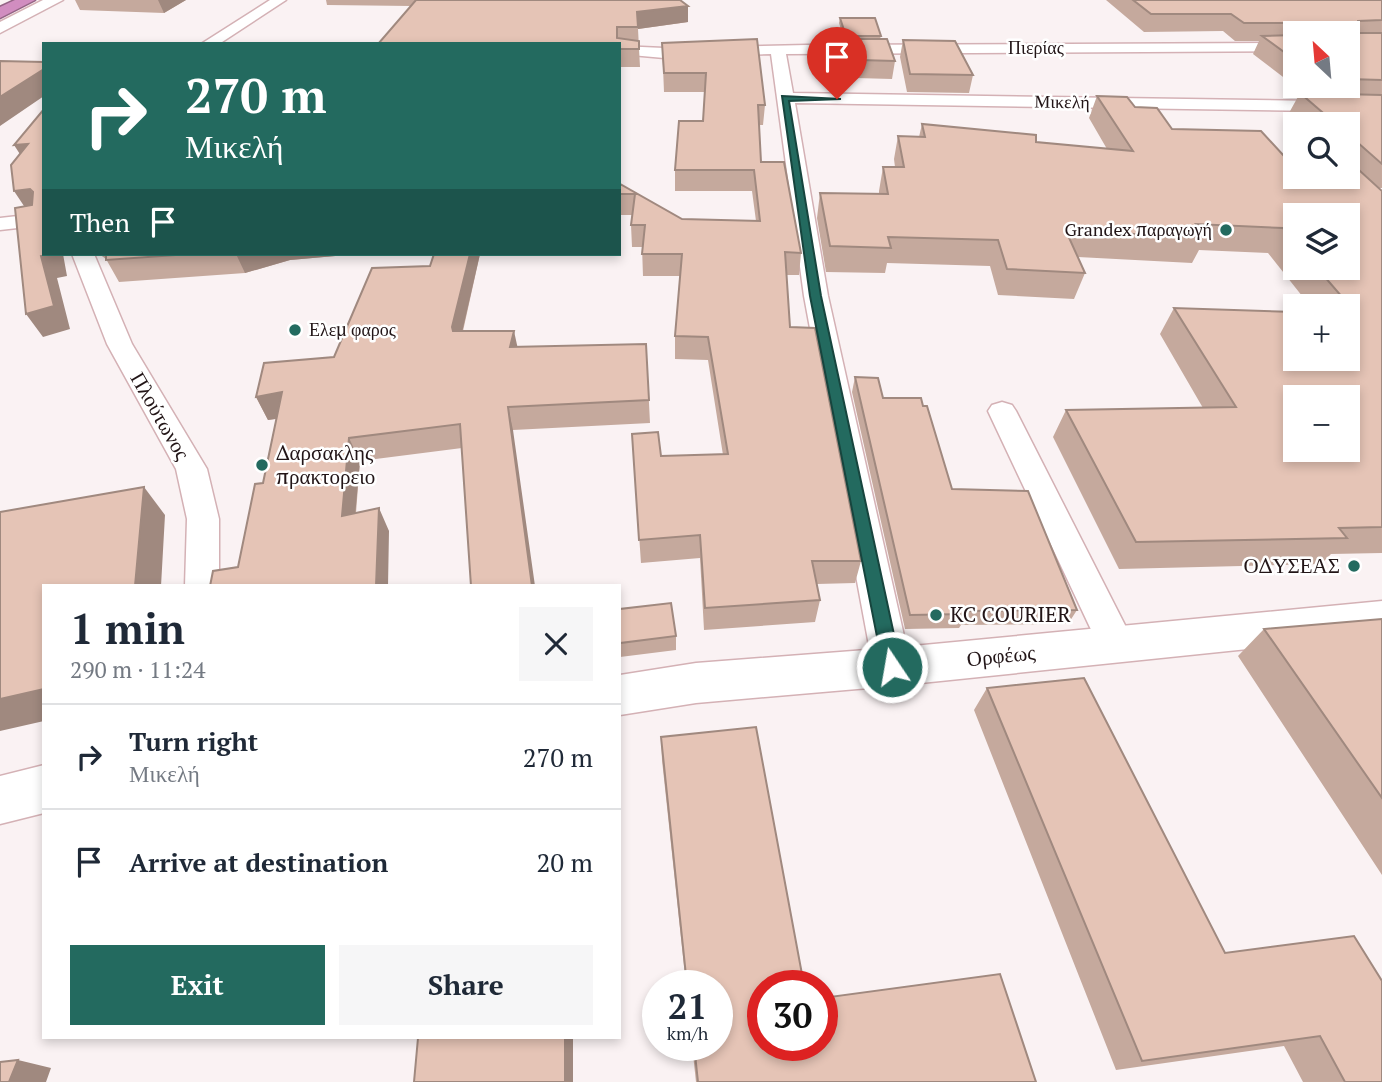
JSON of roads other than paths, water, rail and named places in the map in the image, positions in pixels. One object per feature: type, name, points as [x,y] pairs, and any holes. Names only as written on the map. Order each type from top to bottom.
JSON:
[{"type":"highway","points":[[0,13],[27,0]]},
{"type":"street","points":[[0,28],[55,0]]},
{"type":"street","points":[[211,42],[279,0]]},
{"type":"street","name":"Πιερίας","points":[[621,50],[664,53],[1283,47]]},
{"type":"street","points":[[778,50],[816,296],[892,667]]},
{"type":"street","name":"Μικελή","points":[[785,98],[1382,107]]},
{"type":"street","points":[[0,224],[42,219]]},
{"type":"street","name":"Πλούτωνος","points":[[84,256],[94,292],[137,377],[195,477],[202,507],[205,548],[202,584]]},
{"type":"street","points":[[1002,411],[1116,644]]},
{"type":"street","name":"Ορφέως","points":[[621,695],[696,683],[892,667],[1382,618]]},
{"type":"street","points":[[0,800],[42,790]]},
{"type":"place","name":"Grandex παραγωγή","points":[[1226,230]]},
{"type":"place","name":"Ελεμ φαρος","points":[[295,330]]},
{"type":"place","name":"Δαρσακλης πρακτορειο","points":[[262,465]]},
{"type":"place","name":"ΟΔΥΣΕΑΣ","points":[[1354,566]]},
{"type":"place","name":"KC COURIER","points":[[936,615]]}]
